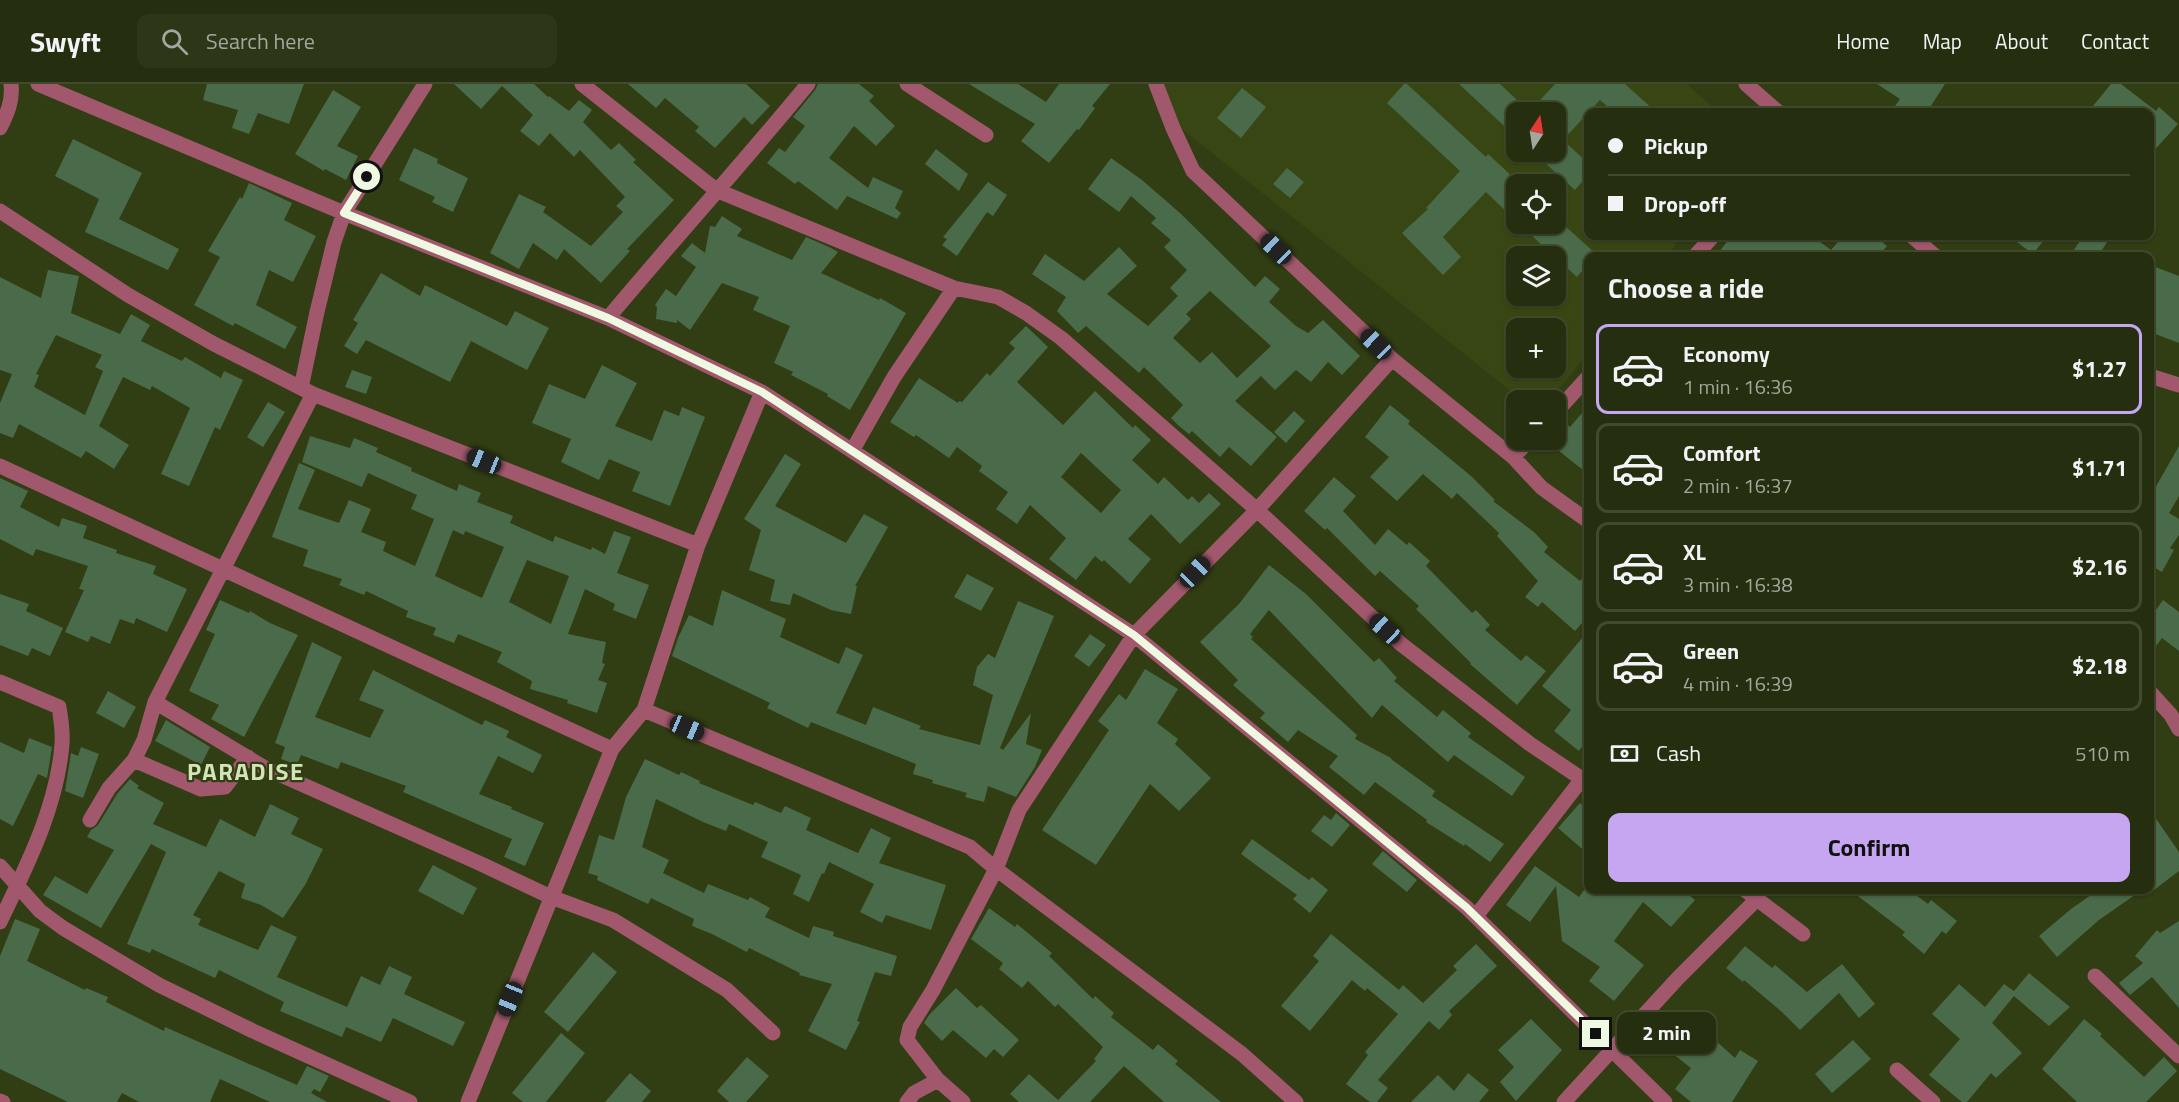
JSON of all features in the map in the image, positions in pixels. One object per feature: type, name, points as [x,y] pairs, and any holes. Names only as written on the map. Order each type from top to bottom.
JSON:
[{"type":"street","points":[[0,128],[9,112],[11,84]]},
{"type":"street","points":[[38,84],[344,213],[608,318],[762,392],[1134,635],[1476,916],[1665,1102]]},
{"type":"street","points":[[90,820],[109,788],[134,760],[144,740],[155,702],[307,391],[324,282],[344,213],[425,84]]},
{"type":"street","points":[[582,84],[716,190],[954,288],[998,297],[1026,313],[1061,338],[1257,510],[1401,644],[1530,744],[1584,781]]},
{"type":"street","points":[[608,318],[716,190],[746,159],[807,84]]},
{"type":"street","points":[[907,84],[986,135]]},
{"type":"street","points":[[1156,84],[1168,119],[1193,171],[1392,359],[1514,457],[1542,488],[1584,518]]},
{"type":"street","points":[[1746,84],[1773,108]]},
{"type":"street","points":[[0,211],[128,295],[214,344],[307,391],[698,545]]},
{"type":"street","points":[[1699,252],[1709,240]]},
{"type":"street","points":[[1917,240],[1930,252]]},
{"type":"street","points":[[852,451],[894,377],[954,288]]},
{"type":"street","points":[[963,1102],[938,1080],[907,1041],[910,1027],[933,990],[996,869],[1019,810],[1134,635],[1257,510],[1392,359]]},
{"type":"street","points":[[2154,377],[2179,385]]},
{"type":"street","points":[[1566,401],[1584,381]]},
{"type":"street","points":[[468,1102],[612,749],[644,710],[698,545],[762,392]]},
{"type":"street","points":[[1514,457],[1521,450]]},
{"type":"street","points":[[0,466],[612,749]]},
{"type":"street","points":[[0,681],[59,707],[63,742],[58,776],[48,814],[0,921]]},
{"type":"street","points":[[2154,696],[2171,715],[2179,729]]},
{"type":"street","points":[[155,702],[265,768],[551,897],[613,920],[727,990],[773,1034]]},
{"type":"street","points":[[644,710],[970,847],[1242,1054],[1296,1102]]},
{"type":"street","points":[[134,760],[201,789],[214,790],[225,787],[248,757]]},
{"type":"street","points":[[1476,916],[1584,783]]},
{"type":"street","points":[[0,866],[40,911],[63,928],[159,985],[253,1031],[410,1102]]},
{"type":"street","points":[[1563,1102],[1613,1051],[1751,894],[1803,934]]},
{"type":"street","points":[[2095,976],[2179,1056]]},
{"type":"street","points":[[1896,1070],[1933,1102]]},
{"type":"street","points":[[907,1102],[914,1093],[938,1080]]},
{"type":"shaded area","points":[[1150,84],[1687,84],[1714,108],[1584,108],[1584,240],[1680,240],[1669,252],[1584,252],[1584,358],[1558,390],[1509,390],[1178,126]]},
{"type":"building","points":[[207,84],[304,84],[289,124],[258,113],[249,134],[232,128],[238,110],[203,100]]},
{"type":"building","points":[[454,84],[534,84],[569,111],[579,100],[592,110],[583,122],[611,150],[619,143],[636,160],[633,162],[674,200],[627,249],[630,251],[601,283],[564,249],[557,260],[533,243],[519,269],[490,253],[519,194],[546,207],[543,212],[591,246],[623,212],[616,206],[625,197],[580,150],[574,157],[550,133],[539,146],[520,131],[533,115],[502,86],[481,109]]},
{"type":"building","points":[[628,84],[746,84],[770,106],[752,125],[744,117],[715,148],[695,131],[699,127],[665,98],[656,108]]},
{"type":"building","points":[[818,84],[859,84],[874,96],[869,101],[895,126],[876,146],[854,126],[829,158],[868,188],[873,177],[903,191],[895,208],[901,213],[897,219],[847,196],[837,210],[798,181],[795,184],[767,163],[779,148],[785,152],[805,126],[793,117]]},
{"type":"building","points":[[969,84],[1018,84],[1046,102],[1059,84],[1110,84],[1092,106],[1095,108],[1079,130],[1077,129],[1049,163],[1021,141],[1035,124]]},
{"type":"building","points":[[1404,84],[1407,84],[1486,157],[1488,154],[1510,174],[1506,174],[1506,211],[1486,192],[1443,237],[1461,257],[1443,275],[1402,233],[1428,209],[1426,208],[1460,171],[1387,103]]},
{"type":"building","points":[[1459,84],[1500,84],[1516,99],[1516,102],[1506,102],[1506,128]]},
{"type":"building","points":[[1555,84],[1625,84],[1652,108],[1609,108],[1600,100],[1593,108],[1584,108],[1584,117],[1566,137],[1566,102],[1538,102]]},
{"type":"building","points":[[1877,84],[1945,84],[1930,108],[1894,108],[1900,99]]},
{"type":"building","points":[[2111,84],[2121,84],[2152,108],[2091,108]]},
{"type":"building","points":[[1242,88],[1266,107],[1241,138],[1217,118]]},
{"type":"building","points":[[333,90],[361,107],[337,146],[358,156],[346,180],[325,169],[324,171],[295,154]]},
{"type":"building","points":[[2159,107],[2178,124],[2154,151],[2154,109],[2156,111]]},
{"type":"building","points":[[73,139],[142,173],[119,219],[179,249],[168,270],[85,232],[99,199],[55,176]]},
{"type":"building","points":[[1566,143],[1584,159],[1584,180],[1575,190],[1566,182],[1566,174],[1557,174],[1544,162],[1566,162]]},
{"type":"building","points":[[414,148],[438,159],[437,163],[468,178],[453,212],[432,202],[435,197],[399,180]]},
{"type":"building","points":[[936,149],[968,174],[959,191],[925,164]]},
{"type":"building","points":[[1111,158],[1142,180],[1180,213],[1255,287],[1265,276],[1280,289],[1269,302],[1296,326],[1308,333],[1323,320],[1360,356],[1342,375],[1328,362],[1311,382],[1296,370],[1275,390],[1261,376],[1235,401],[1277,437],[1251,466],[1229,447],[1220,457],[1192,431],[1189,434],[1179,426],[1171,418],[1183,405],[1144,367],[1139,373],[1086,326],[1078,333],[1057,311],[1066,297],[1032,274],[1045,254],[1084,281],[1119,247],[1137,266],[1107,294],[1148,326],[1178,296],[1170,288],[1187,270],[1164,247],[1171,240],[1151,223],[1156,218],[1131,196],[1119,212],[1088,189]],"holes":[[[1210,291],[1271,346],[1237,378],[1212,352],[1200,363],[1173,338],[1191,319],[1186,314]]]},
{"type":"building","points":[[1287,168],[1304,182],[1290,198],[1273,184]]},
{"type":"building","points":[[988,182],[1007,195],[993,216],[987,212],[957,256],[942,245],[947,239],[943,237]]},
{"type":"building","points":[[249,183],[292,203],[284,220],[316,236],[293,282],[269,270],[256,305],[297,327],[285,349],[235,323],[233,326],[194,305],[220,257],[208,251],[240,197],[242,199]]},
{"type":"building","points":[[722,216],[742,229],[737,236],[792,260],[806,237],[829,247],[838,252],[821,273],[879,300],[880,298],[906,313],[850,410],[827,396],[828,394],[791,375],[793,372],[774,363],[790,326],[753,310],[759,297],[722,283],[690,330],[677,320],[677,323],[656,319],[657,307],[655,305],[666,289],[676,296],[696,267],[681,256],[692,243],[705,253],[710,226],[715,227]]},
{"type":"building","points":[[1566,227],[1594,252],[1584,252],[1584,269],[1577,277],[1566,267],[1566,246],[1543,246],[1530,234],[1566,234]]},
{"type":"building","points":[[1728,240],[1817,240],[1831,250],[1840,240],[1880,240],[1887,246],[1882,252],[1720,251]]},
{"type":"building","points":[[2014,240],[2044,240],[2035,252],[2030,252]]},
{"type":"building","points":[[2080,240],[2108,240],[2101,252],[2073,252]]},
{"type":"building","points":[[2154,267],[2179,276],[2179,343],[2154,334]]},
{"type":"building","points":[[48,270],[79,276],[71,313],[120,334],[131,314],[150,325],[141,341],[182,361],[185,357],[221,378],[224,371],[243,380],[220,430],[215,427],[189,486],[161,474],[190,408],[152,386],[150,390],[123,377],[99,426],[129,445],[114,469],[86,451],[81,458],[19,424],[13,438],[0,433],[0,403],[12,374],[0,370],[0,277],[41,298]],"holes":[[[56,335],[102,355],[95,367],[103,371],[85,415],[34,387],[39,375],[36,374]]]},
{"type":"building","points":[[381,273],[420,296],[425,285],[507,326],[515,311],[549,328],[527,370],[471,341],[450,382],[366,340],[357,354],[344,346],[358,323],[353,320]]},
{"type":"building","points":[[1026,326],[1048,347],[1017,382],[1063,425],[1095,391],[1133,428],[1135,425],[1151,440],[1132,460],[1158,484],[1164,477],[1188,500],[1192,496],[1199,503],[1209,493],[1221,504],[1180,544],[1151,514],[1128,539],[1151,559],[1130,584],[1104,560],[1102,562],[1095,556],[1076,580],[1049,559],[1066,538],[1030,505],[1017,524],[996,509],[1008,492],[979,471],[982,466],[957,447],[949,458],[916,435],[914,437],[890,422],[919,378],[958,403],[962,402],[987,373],[990,376],[1015,348],[1009,343]],"holes":[[[1081,453],[1121,490],[1101,513],[1061,477]]]},
{"type":"building","points":[[602,365],[637,383],[615,426],[652,441],[664,410],[679,416],[682,407],[705,417],[670,506],[632,491],[640,472],[609,459],[599,480],[561,462],[571,439],[532,423],[549,384],[585,399]]},
{"type":"building","points":[[352,370],[372,377],[366,394],[345,387]]},
{"type":"building","points":[[268,402],[285,412],[263,447],[247,437]]},
{"type":"building","points":[[1390,405],[1410,421],[1408,424],[1471,476],[1495,500],[1493,501],[1534,532],[1548,547],[1544,552],[1580,581],[1584,576],[1584,621],[1575,631],[1542,602],[1538,607],[1525,597],[1538,581],[1497,536],[1499,533],[1457,493],[1452,499],[1423,474],[1397,501],[1370,477],[1389,457],[1365,437]]},
{"type":"building","points":[[1294,411],[1305,421],[1286,443],[1274,432]]},
{"type":"building","points":[[1584,411],[1584,471],[1558,450],[1566,450],[1566,424],[1570,427]]},
{"type":"building","points":[[310,436],[350,448],[354,438],[378,448],[376,452],[412,468],[411,471],[457,491],[459,484],[481,493],[477,502],[513,516],[510,523],[553,542],[555,536],[591,550],[592,547],[605,554],[614,531],[631,537],[617,573],[649,585],[636,619],[613,610],[615,604],[585,589],[568,634],[606,642],[602,663],[605,664],[598,680],[607,683],[597,713],[567,703],[568,700],[530,689],[532,681],[497,662],[502,652],[458,634],[454,643],[433,635],[436,628],[406,617],[408,611],[366,591],[364,595],[339,585],[342,579],[303,566],[308,550],[272,537],[299,463],[315,470],[298,509],[339,523],[349,500],[371,509],[361,532],[386,542],[383,551],[415,566],[434,519],[411,509],[417,495],[368,473],[362,487],[302,462]],"holes":[[[453,530],[464,535],[465,531],[504,547],[482,598],[435,576]],[[527,560],[569,576],[551,624],[509,602]]]},
{"type":"building","points":[[2179,446],[2179,496],[2169,513],[2179,519],[2179,535],[2170,548],[2174,550],[2162,572],[2154,567],[2154,490]]},
{"type":"building","points":[[785,454],[801,464],[775,506],[846,543],[864,514],[888,527],[855,586],[857,586],[851,614],[831,610],[793,593],[790,605],[770,601],[775,580],[749,570],[761,530],[744,519]]},
{"type":"building","points":[[1334,477],[1356,496],[1343,511],[1375,545],[1388,529],[1407,545],[1409,542],[1430,561],[1426,566],[1472,613],[1476,610],[1490,625],[1485,630],[1521,661],[1526,655],[1546,671],[1517,705],[1470,664],[1416,609],[1419,606],[1380,571],[1375,576],[1327,528],[1325,530],[1304,511]]},
{"type":"building","points":[[0,478],[28,491],[20,507],[59,527],[62,518],[87,526],[83,538],[117,550],[116,553],[156,566],[153,574],[187,589],[167,632],[136,618],[134,624],[120,619],[110,644],[91,636],[88,642],[65,632],[84,590],[79,589],[88,566],[36,549],[33,556],[0,539]]},
{"type":"building","points":[[1269,565],[1306,594],[1374,662],[1379,658],[1397,678],[1394,681],[1437,717],[1443,710],[1471,733],[1468,737],[1525,777],[1512,796],[1454,755],[1448,762],[1382,705],[1372,718],[1269,610],[1250,634],[1253,637],[1251,639],[1357,735],[1355,739],[1391,758],[1435,791],[1432,796],[1504,844],[1490,862],[1465,844],[1464,846],[1426,822],[1427,820],[1375,782],[1364,795],[1329,767],[1338,756],[1298,730],[1288,742],[1260,718],[1265,713],[1233,685],[1238,680],[1200,642],[1239,604]]},
{"type":"building","points":[[967,574],[994,588],[981,611],[954,597]]},
{"type":"building","points":[[722,590],[786,619],[780,637],[839,664],[846,647],[863,655],[836,713],[866,725],[873,707],[921,726],[919,729],[980,745],[993,695],[973,685],[977,667],[988,654],[995,658],[1018,601],[1054,616],[1000,748],[1003,750],[1031,713],[1026,744],[1042,750],[1035,767],[1016,797],[988,786],[984,802],[965,797],[967,793],[932,783],[933,780],[913,774],[916,764],[811,722],[808,728],[767,708],[770,703],[672,656],[689,615],[713,626]]},
{"type":"building","points":[[0,594],[29,604],[26,611],[63,628],[50,656],[32,648],[28,656],[0,645]]},
{"type":"building","points":[[220,600],[249,613],[250,611],[298,635],[244,737],[211,719],[219,705],[189,691],[215,634],[206,630]]},
{"type":"building","points":[[2163,600],[2179,612],[2179,651],[2162,638],[2154,649],[2154,612]]},
{"type":"building","points":[[1090,634],[1106,645],[1089,667],[1074,656]]},
{"type":"building","points":[[1584,636],[1584,744],[1579,751],[1554,731],[1571,710],[1542,686]]},
{"type":"building","points":[[312,642],[342,657],[315,717],[370,738],[384,710],[359,700],[373,670],[482,725],[485,720],[509,731],[506,737],[542,755],[533,773],[498,756],[479,794],[544,823],[525,866],[504,857],[512,839],[403,792],[406,786],[341,762],[338,769],[301,755],[297,765],[281,759],[285,747],[275,743]]},
{"type":"building","points":[[1145,669],[1178,689],[1157,723],[1178,739],[1175,744],[1211,778],[1179,811],[1150,784],[1096,865],[1042,830],[1109,730],[1098,721],[1119,694],[1126,700]]},
{"type":"building","points":[[108,691],[136,707],[124,728],[96,713]]},
{"type":"building","points":[[166,720],[210,747],[201,765],[155,741]]},
{"type":"building","points":[[29,738],[52,747],[47,778],[38,774],[13,826],[0,819],[0,742],[24,753]]},
{"type":"building","points":[[81,747],[99,754],[83,798],[65,791],[71,753],[78,756]]},
{"type":"building","points":[[645,759],[679,775],[681,772],[700,781],[699,783],[753,805],[755,802],[781,813],[785,806],[811,818],[806,830],[858,853],[871,828],[891,838],[879,863],[946,885],[931,930],[886,915],[882,923],[860,912],[874,884],[829,862],[809,902],[793,894],[801,875],[761,857],[768,842],[729,824],[726,831],[656,799],[642,847],[669,860],[663,873],[704,893],[708,884],[748,900],[750,897],[770,908],[765,917],[809,938],[813,926],[834,932],[833,936],[897,956],[891,976],[875,972],[857,1021],[860,1022],[846,1050],[808,1031],[832,984],[799,975],[800,973],[749,948],[747,952],[692,926],[694,919],[651,898],[648,904],[597,880],[598,876],[588,873],[599,835],[614,840],[626,797]]},
{"type":"building","points":[[130,779],[139,786],[137,788],[164,803],[153,824],[206,847],[220,819],[255,837],[270,804],[299,818],[291,834],[323,849],[305,885],[283,918],[261,905],[241,898],[245,884],[219,871],[193,915],[201,919],[198,925],[258,950],[271,925],[297,937],[277,977],[347,1007],[361,976],[380,985],[389,966],[412,977],[404,994],[465,1022],[453,1046],[393,1018],[381,1042],[346,1027],[342,1037],[280,1011],[284,1002],[219,970],[215,978],[152,949],[150,953],[127,944],[166,852],[151,844],[101,928],[43,895],[55,876],[87,894],[114,850],[87,837]]},
{"type":"building","points":[[1580,803],[1584,807],[1584,851],[1558,828]]},
{"type":"building","points":[[1336,813],[1350,825],[1332,847],[1311,831],[1324,815],[1331,820]]},
{"type":"building","points":[[2154,816],[2179,852],[2179,871],[2154,890]]},
{"type":"building","points":[[1252,839],[1309,880],[1312,877],[1328,890],[1310,913],[1293,899],[1297,895],[1241,854]]},
{"type":"building","points":[[1383,851],[1417,880],[1407,892],[1372,864]]},
{"type":"building","points":[[433,865],[477,888],[463,915],[418,891]]},
{"type":"building","points":[[1535,866],[1579,897],[1584,890],[1584,894],[1688,894],[1695,900],[1671,927],[1643,902],[1614,941],[1644,965],[1614,1001],[1589,981],[1600,967],[1562,941],[1556,886],[1530,922],[1506,905]]},
{"type":"building","points":[[1855,894],[1914,894],[1928,904],[1931,900],[1957,921],[1946,934],[1942,931],[1924,954],[1902,935],[1905,932]]},
{"type":"building","points":[[2092,894],[2136,894],[2099,920],[2057,957],[2039,936]]},
{"type":"building","points":[[989,908],[1015,927],[1017,924],[1052,953],[1049,956],[1093,999],[1095,996],[1114,1013],[1111,1017],[1153,1050],[1158,1044],[1178,1061],[1175,1064],[1221,1102],[1164,1102],[1124,1066],[1090,1102],[1019,1102],[1010,1094],[1029,1074],[1058,1100],[1096,1061],[1094,1059],[1103,1047],[1058,1004],[1055,1007],[1028,981],[1022,988],[999,969],[1003,963],[971,939]]},
{"type":"building","points":[[15,919],[40,929],[27,961],[85,990],[86,988],[108,997],[106,1002],[164,1031],[165,1027],[297,1085],[307,1066],[329,1076],[320,1092],[314,1089],[311,1093],[327,1102],[270,1102],[220,1079],[210,1102],[139,1102],[122,1093],[117,1102],[68,1102],[0,1069],[0,956]]},
{"type":"building","points":[[2179,921],[2179,1008],[2152,977],[2130,995],[2119,983],[2143,963],[2135,956],[2157,930],[2160,933]]},
{"type":"building","points":[[1331,934],[1399,990],[1403,985],[1423,1003],[1457,970],[1453,966],[1476,944],[1497,966],[1449,1011],[1452,1015],[1439,1030],[1429,1021],[1378,1080],[1388,1088],[1377,1102],[1370,1102],[1346,1084],[1368,1055],[1365,1052],[1398,1014],[1367,988],[1365,991],[1352,980],[1310,1031],[1281,1006],[1319,961],[1313,956]]},
{"type":"building","points":[[1745,946],[1772,968],[1775,965],[1807,992],[1842,964],[1875,1004],[1859,1018],[1839,993],[1800,1030],[1744,980],[1743,982],[1726,968]]},
{"type":"building","points":[[593,952],[617,972],[568,1032],[544,1012]]},
{"type":"building","points":[[2029,973],[2070,1007],[2049,1026],[2014,996],[1992,1023],[2022,1053],[1996,1078],[1991,1073],[1967,1102],[1962,1102],[1929,1075],[1960,1039],[1932,1014],[1959,984],[1985,1007],[2004,984],[2014,991]]},
{"type":"building","points":[[956,988],[977,1008],[981,1005],[1019,1040],[1003,1057],[994,1049],[986,1058],[953,1030],[942,1041],[924,1023]]},
{"type":"building","points":[[1531,1019],[1562,1050],[1516,1101],[1500,1082],[1514,1067],[1498,1050]]},
{"type":"building","points":[[2084,1019],[2144,1077],[2164,1057],[2177,1071],[2146,1102],[2077,1102],[2042,1069]]},
{"type":"building","points":[[1669,1021],[1706,1050],[1715,1040],[1735,1058],[1740,1050],[1758,1061],[1732,1102],[1691,1102],[1675,1089],[1691,1068],[1654,1039]]},
{"type":"building","points":[[561,1033],[585,1053],[546,1102],[523,1102],[512,1093]]},
{"type":"building","points":[[1853,1040],[1871,1059],[1832,1093],[1815,1074]]},
{"type":"building","points":[[747,1057],[769,1076],[746,1102],[729,1102],[717,1091]]},
{"type":"building","points":[[630,1073],[651,1091],[642,1102],[605,1102]]},
{"type":"building","points":[[1468,1073],[1489,1090],[1479,1102],[1411,1102],[1438,1075],[1454,1091]]},
{"type":"district","name":"PARADISE","points":[[246,772]]},
{"type":"route","points":[[367,177],[344,213],[608,318],[762,392],[1134,635],[1466,907],[1596,1034]]}]
